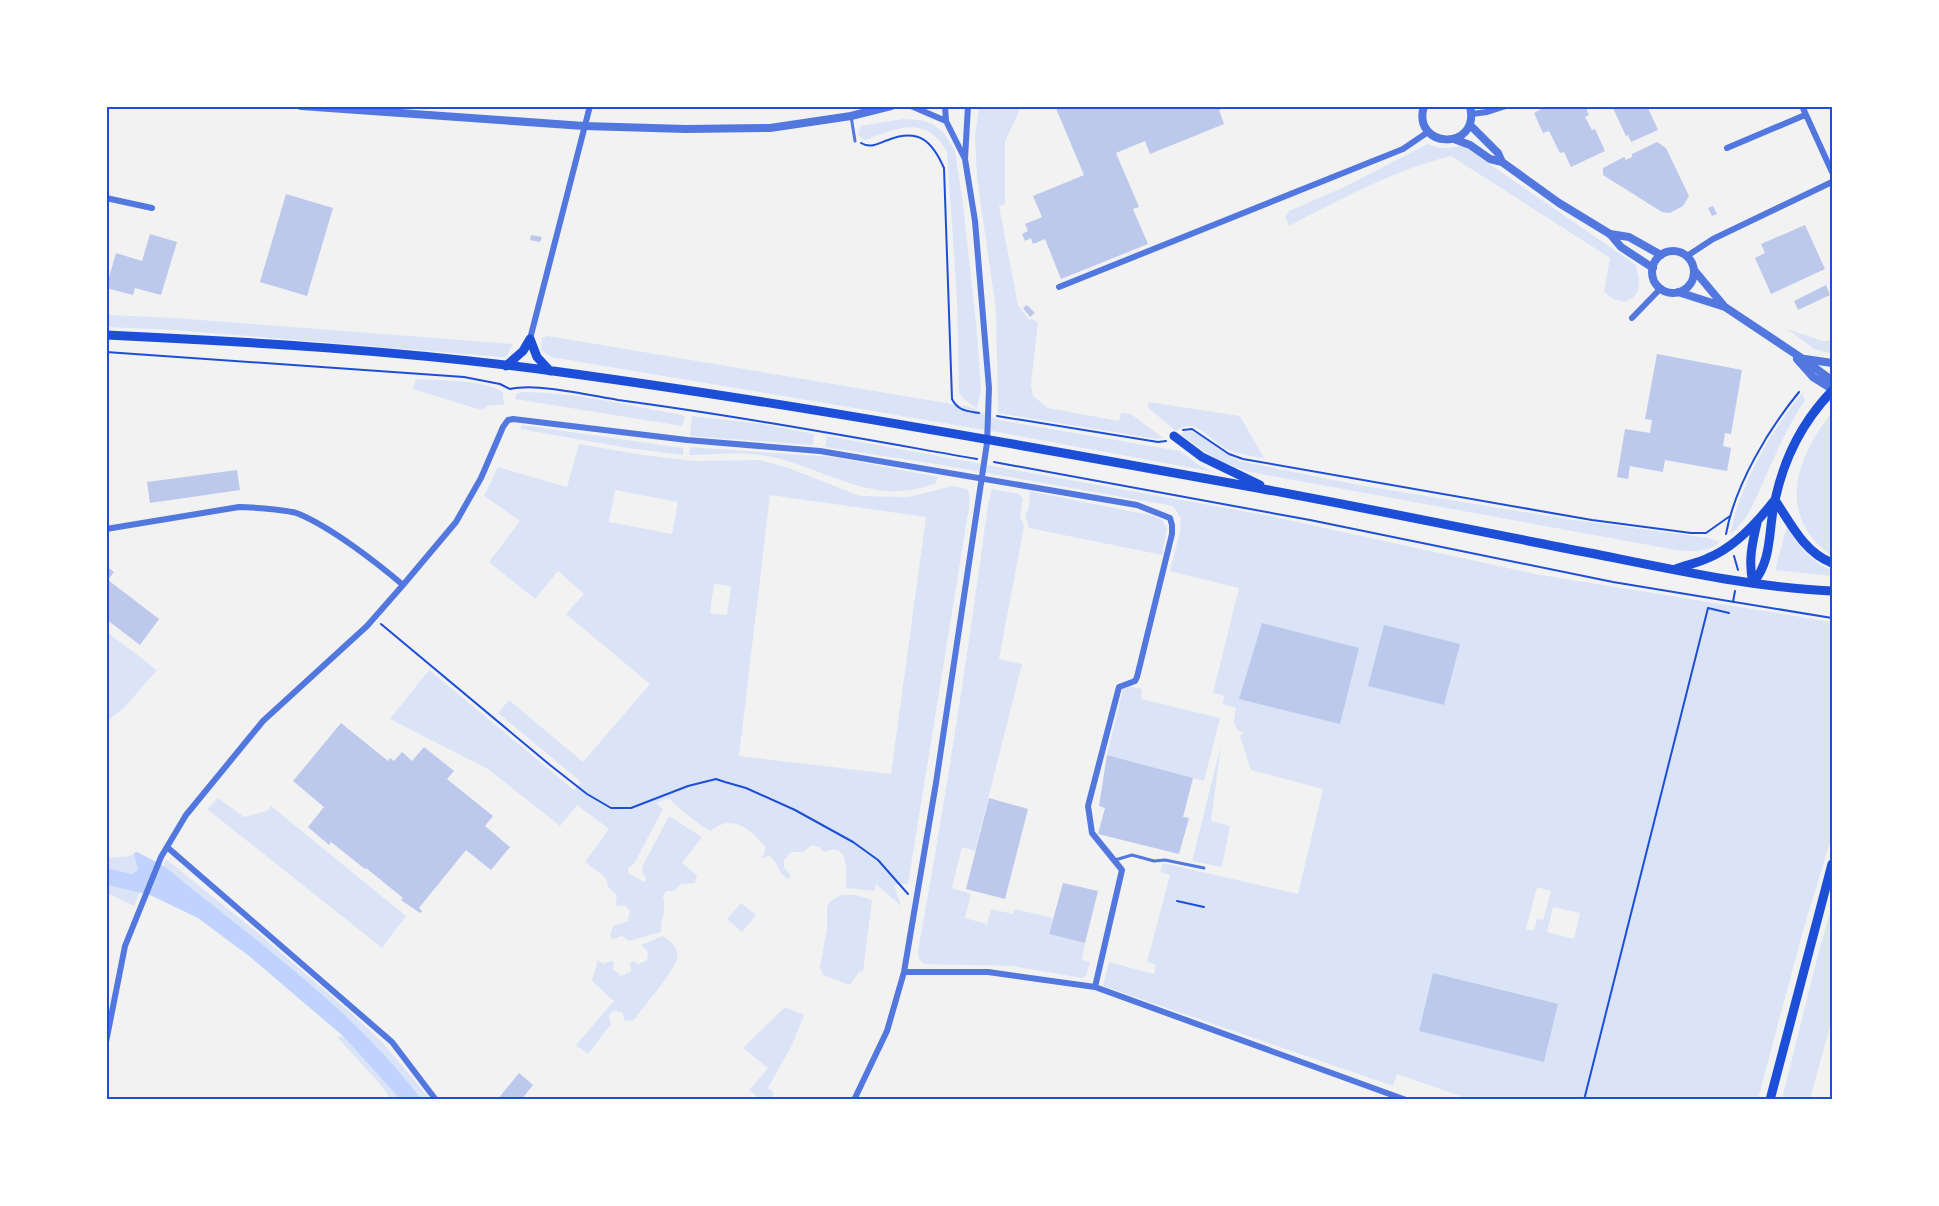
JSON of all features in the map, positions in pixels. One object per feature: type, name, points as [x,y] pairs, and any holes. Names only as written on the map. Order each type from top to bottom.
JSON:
[{"type":"main road","points":[[107,335],[351,350],[506,366],[854,416],[1270,490],[1673,570],[1737,581],[1833,591]]},
{"type":"main road","points":[[506,366],[523,351],[530,339]]},
{"type":"main road","points":[[530,339],[537,357],[550,371]]},
{"type":"main road","points":[[1753,583],[1762,572],[1767,554],[1775,500],[1788,457],[1807,420],[1833,388]]},
{"type":"main road","points":[[1174,436],[1202,457],[1270,490]]},
{"type":"main road","points":[[1673,570],[1709,558],[1729,545],[1757,523],[1775,500]]},
{"type":"main road","points":[[1775,500],[1804,544],[1816,555],[1833,563]]},
{"type":"main road","points":[[1753,583],[1750,562],[1757,523]]},
{"type":"main road","points":[[1770,1100],[1833,864]]},
{"type":"street","points":[[302,106],[427,110],[632,129],[770,128],[851,116],[891,106]]},
{"type":"street","points":[[530,339],[590,106]]},
{"type":"street","points":[[911,106],[946,121]]},
{"type":"street","points":[[945,106],[946,121],[966,159]]},
{"type":"street","points":[[854,1100],[888,1031],[904,972],[917,904],[987,443],[989,388],[978,254],[966,159],[968,106]]},
{"type":"street","points":[[1424,106],[1422,119],[1428,132],[1440,139],[1454,139],[1470,145],[1490,159],[1502,162],[1559,203],[1610,234],[1621,247],[1653,268]]},
{"type":"street","points":[[1454,139],[1466,131],[1470,124],[1471,110],[1487,112],[1506,106]]},
{"type":"street","points":[[1802,106],[1833,172]]},
{"type":"street","points":[[1727,148],[1805,115]]},
{"type":"street","points":[[1470,124],[1498,153],[1502,162]]},
{"type":"street","points":[[1059,287],[1403,149],[1428,132]]},
{"type":"street","points":[[1687,256],[1713,239],[1833,182]]},
{"type":"street","points":[[106,198],[152,208]]},
{"type":"street","points":[[1610,234],[1629,237],[1661,255]]},
{"type":"street","points":[[1725,307],[1661,288],[1654,279],[1654,263],[1661,255],[1674,251],[1687,256],[1694,270],[1725,307],[1830,379],[1833,388]]},
{"type":"street","points":[[1678,292],[1691,282],[1694,270]]},
{"type":"street","points":[[1632,318],[1661,288]]},
{"type":"street","points":[[1790,351],[1813,377],[1833,388]]},
{"type":"street","points":[[1803,359],[1833,363]]},
{"type":"street","points":[[106,1042],[125,946],[161,857],[186,815],[263,722],[374,618],[404,585],[456,522],[481,478],[495,442],[508,420],[520,419],[687,440],[820,451],[1137,505],[1167,515],[1172,525],[1137,677],[1135,681],[1119,687],[1088,806],[1092,833],[1122,870],[1095,987]]},
{"type":"street","points":[[106,529],[239,507],[298,513],[342,539],[404,585]]},
{"type":"street","points":[[167,847],[392,1042],[436,1100]]},
{"type":"street","points":[[904,972],[988,972],[1095,987],[1406,1100]]},
{"type":"lane","points":[[851,116],[855,141]]},
{"type":"lane","points":[[1115,860],[1132,855],[1154,861],[1165,860],[1204,868]]},
{"type":"path","points":[[1799,392],[1778,417],[1748,473],[1730,516],[1726,539],[1737,561],[1737,581],[1733,602],[1833,618]]},
{"type":"path","points":[[1174,436],[1184,429],[1192,429],[1229,454],[1244,459],[1580,518],[1677,532],[1706,533],[1730,516]]},
{"type":"path","points":[[1584,1100],[1708,608],[1729,613]]},
{"type":"path","points":[[374,618],[550,765],[588,794],[611,808],[631,808],[688,786],[716,779],[746,788],[795,810],[853,842],[878,860],[917,904]]},
{"type":"path","points":[[1177,901],[1204,908]]},
{"type":"shaded area","points":[[979,107],[1021,107],[1005,142],[1005,204],[999,206],[1018,305],[1029,320],[1032,319],[1038,323],[1031,384],[1033,396],[1048,408],[1119,421],[1121,413],[1131,414],[1163,438],[1157,439],[998,413],[996,310],[977,178],[975,136]]},
{"type":"shaded area","points":[[903,119],[920,120],[933,124],[944,133],[955,151],[976,322],[981,388],[977,409],[959,393],[957,299],[947,152],[939,140],[921,129],[900,128],[866,140],[858,134],[861,126]]},
{"type":"shaded area","points":[[1428,144],[1445,148],[1462,145],[1636,265],[1639,287],[1635,296],[1624,302],[1613,299],[1604,292],[1610,258],[1451,156],[1388,177],[1289,226],[1285,217],[1289,211],[1342,188]]},
{"type":"shaded area","points":[[107,315],[175,318],[513,344],[506,357],[502,357],[174,330],[107,327]]},
{"type":"shaded area","points":[[1787,329],[1823,341],[1832,341],[1832,354],[1814,349]]},
{"type":"shaded area","points":[[548,336],[970,407],[999,420],[1180,451],[1200,466],[1214,472],[997,432],[551,357],[541,350],[542,338]]},
{"type":"shaded area","points":[[416,379],[461,381],[495,388],[503,392],[504,405],[490,405],[481,410],[413,389]]},
{"type":"shaded area","points":[[522,392],[561,394],[600,400],[683,415],[685,418],[682,426],[515,399],[516,394]]},
{"type":"shaded area","points":[[1802,393],[1805,400],[1785,435],[1753,505],[1730,535],[1741,497],[1757,460],[1778,425]]},
{"type":"shaded area","points":[[1149,402],[1240,416],[1264,458],[1224,448],[1197,428],[1183,427],[1176,431],[1147,407]]},
{"type":"shaded area","points":[[1832,412],[1832,556],[1814,540],[1803,523],[1797,505],[1797,486],[1801,467],[1809,448]]},
{"type":"shaded area","points":[[692,416],[763,424],[814,434],[813,445],[690,436]]},
{"type":"shaded area","points":[[522,425],[683,448],[683,455],[520,429]]},
{"type":"shaded area","points":[[1186,431],[1200,435],[1239,461],[1359,485],[1567,519],[1708,538],[1720,542],[1710,548],[1699,550],[1676,550],[1261,474],[1218,460],[1181,434]]},
{"type":"shaded area","points":[[827,436],[1270,516],[1535,574],[1832,622],[1832,836],[1804,927],[1758,1099],[1469,1099],[1397,1074],[1393,1086],[1103,986],[1109,962],[1154,974],[1156,965],[1147,962],[1170,875],[1160,872],[1163,863],[1298,894],[1323,789],[1251,770],[1240,736],[1244,732],[1237,730],[1234,721],[1236,708],[1222,704],[1225,696],[1213,693],[1239,588],[1170,571],[1180,532],[1181,518],[1173,506],[942,465],[825,447]],"holes":[[[1537,887],[1551,891],[1543,920],[1537,919],[1534,931],[1526,929]],[[1553,907],[1580,913],[1574,939],[1547,932]]]},
{"type":"shaded area","points":[[579,444],[693,461],[759,460],[786,467],[860,496],[908,497],[953,486],[968,489],[970,501],[908,884],[894,885],[901,906],[876,884],[874,891],[846,888],[845,860],[838,851],[824,852],[812,845],[803,852],[791,852],[784,860],[784,867],[791,876],[788,879],[770,856],[762,858],[766,848],[748,830],[734,823],[726,823],[711,831],[669,798],[656,803],[663,809],[634,864],[628,868],[628,873],[644,882],[646,878],[642,872],[643,865],[669,816],[702,837],[682,863],[697,875],[695,883],[681,884],[674,891],[666,891],[663,896],[661,932],[629,941],[622,936],[613,939],[610,936],[613,926],[628,921],[630,910],[624,905],[615,905],[617,895],[609,888],[605,877],[585,862],[609,829],[577,805],[560,826],[488,769],[390,719],[429,670],[574,790],[581,782],[498,713],[509,700],[583,762],[650,684],[566,614],[584,594],[558,571],[535,599],[489,562],[520,521],[484,496],[498,467],[567,487]],"holes":[[[615,490],[678,502],[672,534],[609,522]],[[770,495],[926,517],[891,774],[739,756]],[[714,584],[731,586],[727,615],[710,613]]]},
{"type":"shaded area","points":[[690,447],[833,457],[938,477],[936,483],[919,488],[905,491],[883,491],[850,483],[767,456],[739,453],[689,455]]},
{"type":"shaded area","points":[[992,489],[1019,494],[1023,499],[1020,516],[1024,526],[999,659],[1022,664],[975,851],[962,847],[952,888],[971,894],[965,918],[987,924],[991,909],[1013,914],[1015,909],[1053,918],[1049,934],[1085,943],[1082,960],[1090,962],[1086,975],[1082,978],[1012,966],[924,964],[919,959],[918,951],[947,784]]},
{"type":"shaded area","points":[[1029,491],[1154,516],[1162,520],[1167,529],[1162,555],[1029,528],[1025,514],[1029,506]]},
{"type":"shaded area","points":[[1787,526],[1795,540],[1806,552],[1818,563],[1832,570],[1832,576],[1775,570]]},
{"type":"shaded area","points":[[107,632],[157,670],[124,708],[107,721]]},
{"type":"shaded area","points":[[1129,686],[1142,689],[1141,699],[1220,718],[1204,781],[1107,755],[1123,689]]},
{"type":"shaded area","points":[[1221,745],[1211,821],[1230,826],[1222,867],[1192,861]]},
{"type":"shaded area","points":[[218,798],[244,817],[267,811],[271,806],[406,916],[382,948],[207,809]]},
{"type":"shaded area","points":[[134,853],[138,870],[132,874],[107,868],[109,858],[130,856]]},
{"type":"shaded area","points":[[166,859],[350,1012],[383,1043],[430,1099],[421,1099],[394,1065],[364,1034],[300,975],[164,866]]},
{"type":"shaded area","points":[[106,885],[140,892],[134,906],[107,893]]},
{"type":"shaded area","points":[[842,895],[856,895],[872,900],[863,971],[860,971],[850,985],[823,975],[820,967],[827,928],[827,906],[832,900]]},
{"type":"shaded area","points":[[741,903],[756,915],[742,932],[727,919]]},
{"type":"shaded area","points":[[1832,906],[1832,1019],[1810,1099],[1782,1099],[1820,947]]},
{"type":"shaded area","points":[[663,936],[677,951],[675,964],[670,972],[634,1020],[625,1021],[622,1012],[613,1011],[609,1015],[611,1024],[588,1054],[576,1045],[614,1001],[592,981],[598,960],[603,964],[614,962],[613,969],[621,976],[631,971],[630,963],[633,961],[638,964],[647,960],[648,952],[641,945]]},
{"type":"shaded area","points":[[785,1007],[804,1015],[792,1045],[768,1088],[774,1093],[771,1099],[759,1098],[749,1090],[768,1068],[743,1048]]},
{"type":"shaded area","points":[[343,1036],[400,1099],[391,1099],[337,1037]]},
{"type":"water","points":[[137,852],[164,866],[300,975],[364,1034],[394,1065],[421,1099],[400,1099],[343,1036],[249,956],[198,918],[150,895],[107,885],[107,868],[132,874],[138,870],[134,853]]},
{"type":"building","points":[[1055,106],[1227,107],[1219,110],[1224,124],[1150,154],[1145,141],[1116,153],[1139,207],[1133,209],[1148,244],[1061,279],[1045,239],[1033,244],[1031,238],[1025,241],[1022,234],[1028,231],[1025,224],[1042,217],[1033,196],[1084,175]]},
{"type":"building","points":[[1547,106],[1585,106],[1589,115],[1585,117],[1592,130],[1595,129],[1605,151],[1571,167],[1564,152],[1560,153],[1549,131],[1543,133],[1534,113]]},
{"type":"building","points":[[1612,106],[1647,106],[1658,130],[1631,142]]},
{"type":"building","points":[[1657,142],[1666,148],[1689,196],[1683,206],[1670,213],[1662,212],[1603,175],[1603,168],[1624,157],[1626,160],[1632,157],[1632,154]]},
{"type":"building","points":[[286,194],[333,208],[307,296],[260,282]]},
{"type":"building","points":[[1713,206],[1717,214],[1712,216],[1708,208]]},
{"type":"building","points":[[1805,225],[1825,269],[1771,294],[1755,258],[1765,253],[1761,244]]},
{"type":"building","points":[[150,234],[177,242],[161,295],[135,288],[133,295],[106,288],[116,253],[142,261]]},
{"type":"building","points":[[531,235],[542,237],[540,242],[530,240]]},
{"type":"building","points":[[1826,285],[1830,295],[1798,310],[1794,301]]},
{"type":"building","points":[[1027,305],[1035,313],[1030,317],[1023,308]]},
{"type":"building","points":[[1657,354],[1742,370],[1731,434],[1725,433],[1723,446],[1731,448],[1727,471],[1665,460],[1663,472],[1630,466],[1628,479],[1617,477],[1625,429],[1650,433],[1652,420],[1645,419]]},
{"type":"building","points":[[237,470],[240,490],[150,503],[147,482]]},
{"type":"building","points":[[106,566],[114,572],[108,580],[159,619],[140,645],[106,619]]},
{"type":"building","points":[[1262,623],[1359,648],[1340,724],[1239,699]]},
{"type":"building","points":[[1384,625],[1460,644],[1444,705],[1368,686]]},
{"type":"building","points":[[341,723],[388,761],[390,758],[394,761],[402,752],[412,761],[424,747],[454,771],[447,779],[493,816],[485,826],[510,847],[491,870],[466,850],[419,908],[422,911],[420,913],[401,900],[403,898],[366,868],[331,842],[329,845],[308,827],[324,807],[293,781]]},
{"type":"building","points":[[1107,755],[1193,778],[1183,817],[1189,818],[1179,854],[1098,834],[1105,808],[1099,806]]},
{"type":"building","points":[[989,798],[1028,809],[1005,899],[966,889]]},
{"type":"building","points":[[1063,883],[1098,891],[1085,943],[1049,934]]},
{"type":"building","points":[[1433,973],[1558,1004],[1544,1062],[1419,1031]]},
{"type":"building","points":[[519,1073],[533,1085],[521,1100],[497,1100]]}]
